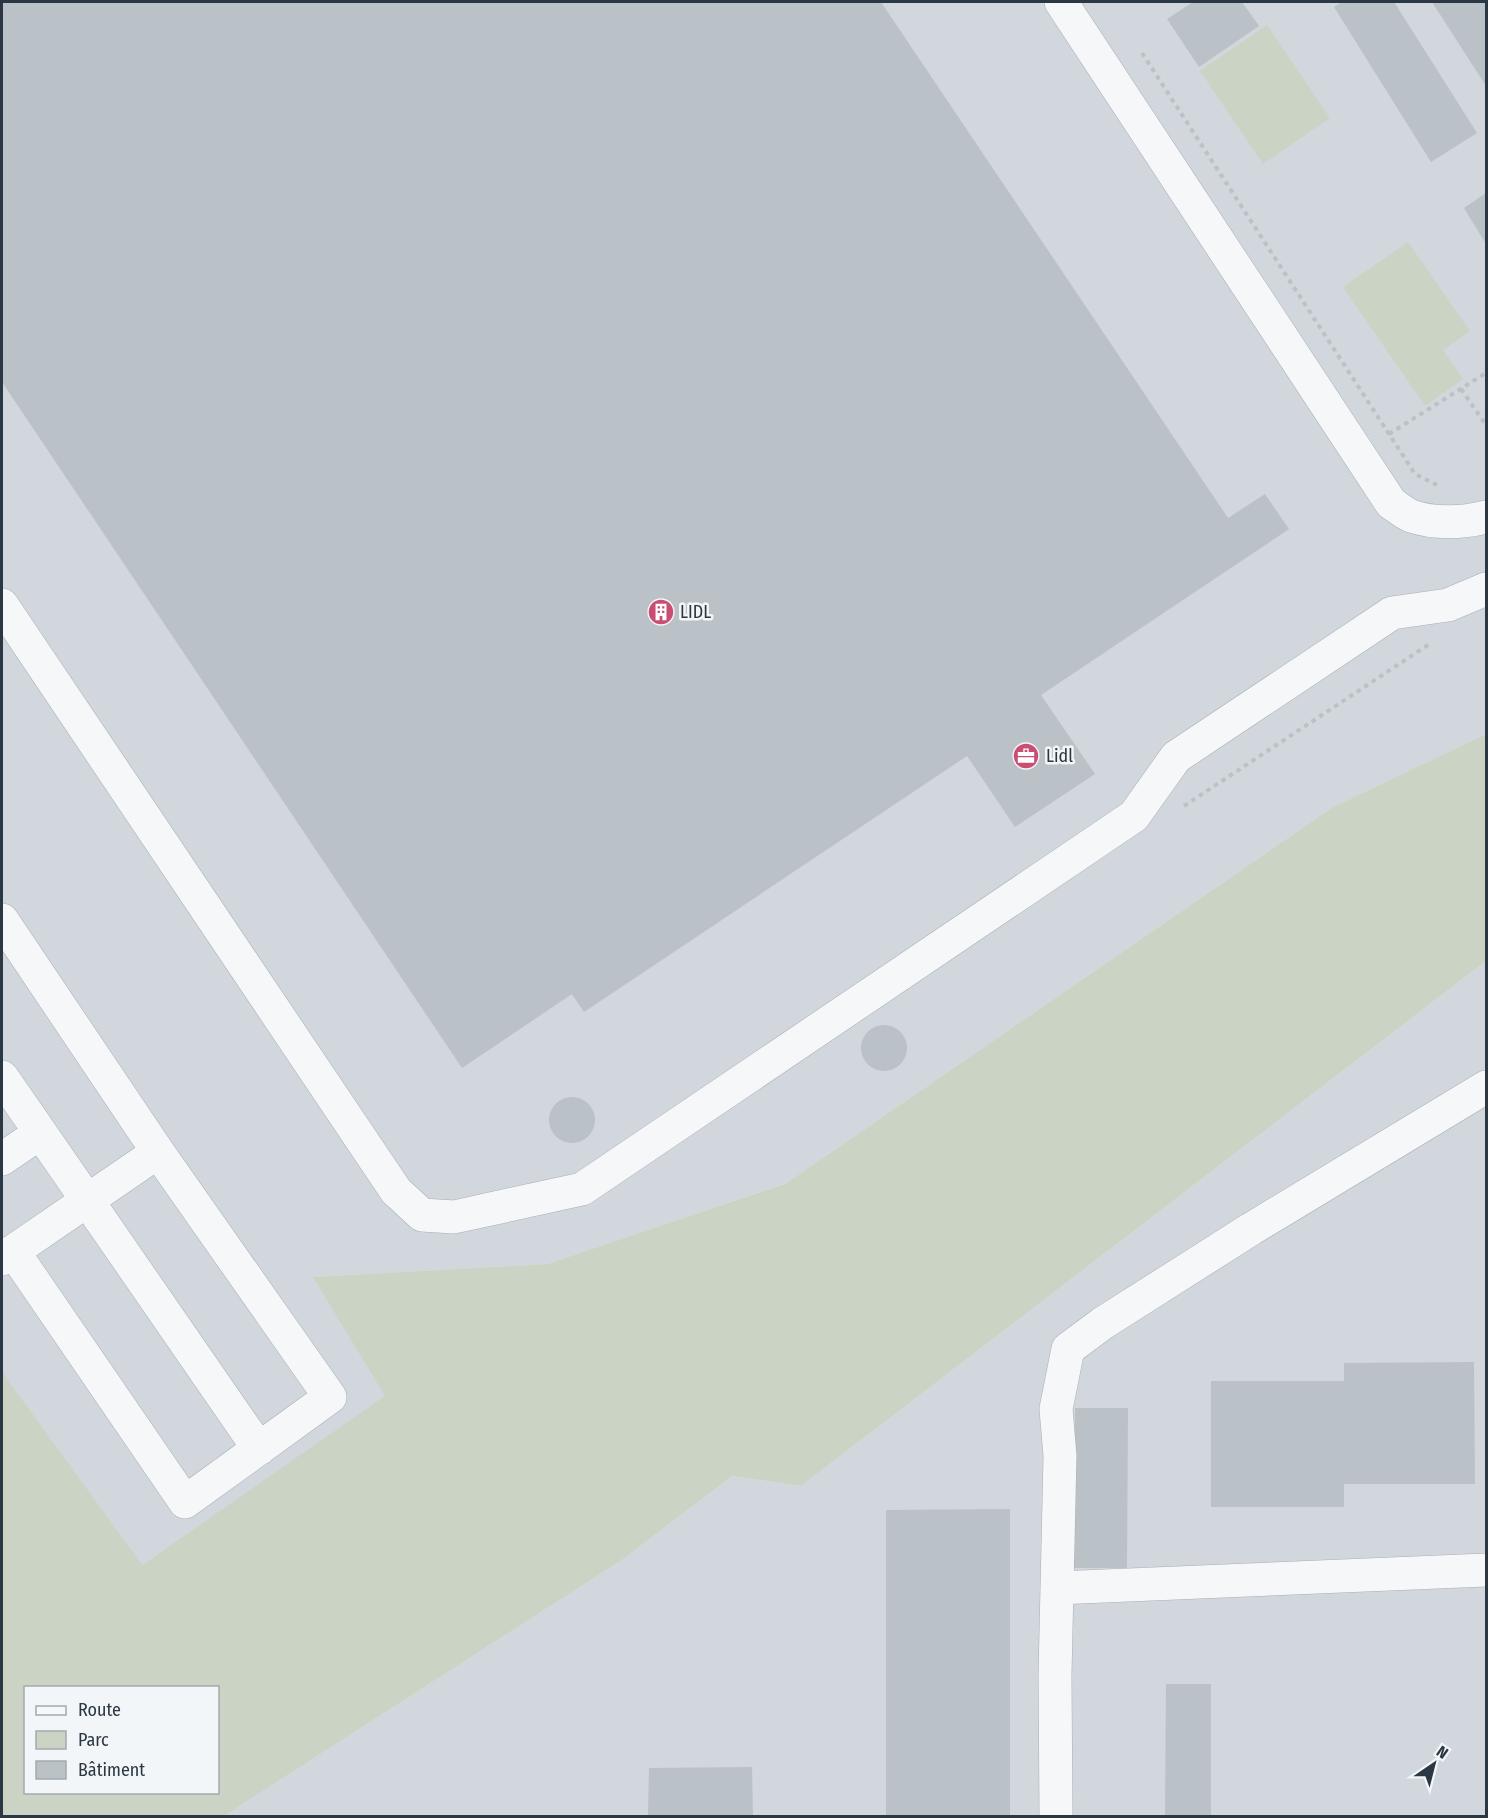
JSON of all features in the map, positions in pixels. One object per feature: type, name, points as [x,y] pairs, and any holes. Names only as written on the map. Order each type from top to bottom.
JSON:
[{"type":"lane","points":[[1061,2],[1391,503],[1410,515],[1443,522],[1486,518]]},
{"type":"lane","points":[[2,605],[396,1191],[422,1215],[454,1217],[582,1189],[1134,816],[1176,757],[1392,613],[1449,605],[1486,589]]},
{"type":"lane","points":[[2,920],[158,1152],[330,1397],[185,1502],[7,1255],[158,1152]]},
{"type":"lane","points":[[2,1077],[259,1449]]},
{"type":"lane","points":[[1056,1816],[1055,1675],[1060,1456],[1056,1410],[1068,1349],[1103,1323],[1251,1229],[1486,1087]]},
{"type":"lane","points":[[2,1159],[40,1133]]},
{"type":"lane","points":[[1057,1588],[1486,1570]]},
{"type":"path","points":[[1142,54],[1415,474],[1439,486]]},
{"type":"path","points":[[1389,434],[1486,373]]},
{"type":"path","points":[[1461,389],[1486,425]]},
{"type":"path","points":[[1177,811],[1424,647],[1440,639]]},
{"type":"shaded area","points":[[2,2],[1486,2],[1486,734],[1333,807],[785,1184],[547,1264],[314,1277],[386,1396],[142,1565],[28,1686],[24,1686],[24,1794],[2,1816]]},
{"type":"shaded area","points":[[1486,961],[1486,1816],[224,1816],[622,1560],[732,1476],[801,1486]]},
{"type":"green space","points":[[1267,25],[1330,118],[1263,164],[1200,71]]},
{"type":"green space","points":[[1408,242],[1470,331],[1443,350],[1463,379],[1425,406],[1343,287]]},
{"type":"green space","points":[[1486,734],[1486,961],[801,1486],[732,1476],[622,1560],[224,1816],[2,1816],[2,1372],[142,1565],[385,1396],[313,1277],[547,1264],[785,1184],[1333,807]]},
{"type":"building","name":"LIDL","points":[[2,2],[881,2],[1228,518],[1265,494],[1289,529],[1041,695],[1095,774],[1015,827],[967,756],[584,1012],[572,994],[462,1068],[2,382]]},
{"type":"building","points":[[1193,2],[1242,2],[1259,26],[1199,67],[1167,19]]},
{"type":"building","points":[[1342,2],[1394,2],[1477,133],[1431,162],[1334,7]]},
{"type":"building","points":[[1432,2],[1486,2],[1486,86]]},
{"type":"building","points":[[1486,193],[1486,244],[1464,208]]},
{"type":"building","points":[[884,1025],[900,1032],[907,1048],[900,1064],[884,1071],[868,1064],[861,1048],[868,1032]]},
{"type":"building","points":[[572,1097],[588,1104],[595,1120],[588,1136],[572,1143],[556,1136],[549,1120],[556,1104]]},
{"type":"building","points":[[1474,1362],[1475,1484],[1344,1484],[1344,1507],[1211,1507],[1211,1381],[1344,1381],[1344,1363]]},
{"type":"building","points":[[1075,1408],[1128,1408],[1127,1568],[1074,1568]]},
{"type":"building","points":[[1010,1509],[1010,1816],[886,1816],[886,1510]]},
{"type":"building","points":[[1166,1684],[1211,1684],[1211,1816],[1165,1816]]},
{"type":"building","points":[[752,1767],[753,1816],[648,1816],[649,1768]]},
{"type":"place","name":"LIDL","points":[[661,612]]},
{"type":"place","name":"Lidl","points":[[1026,756]]}]
